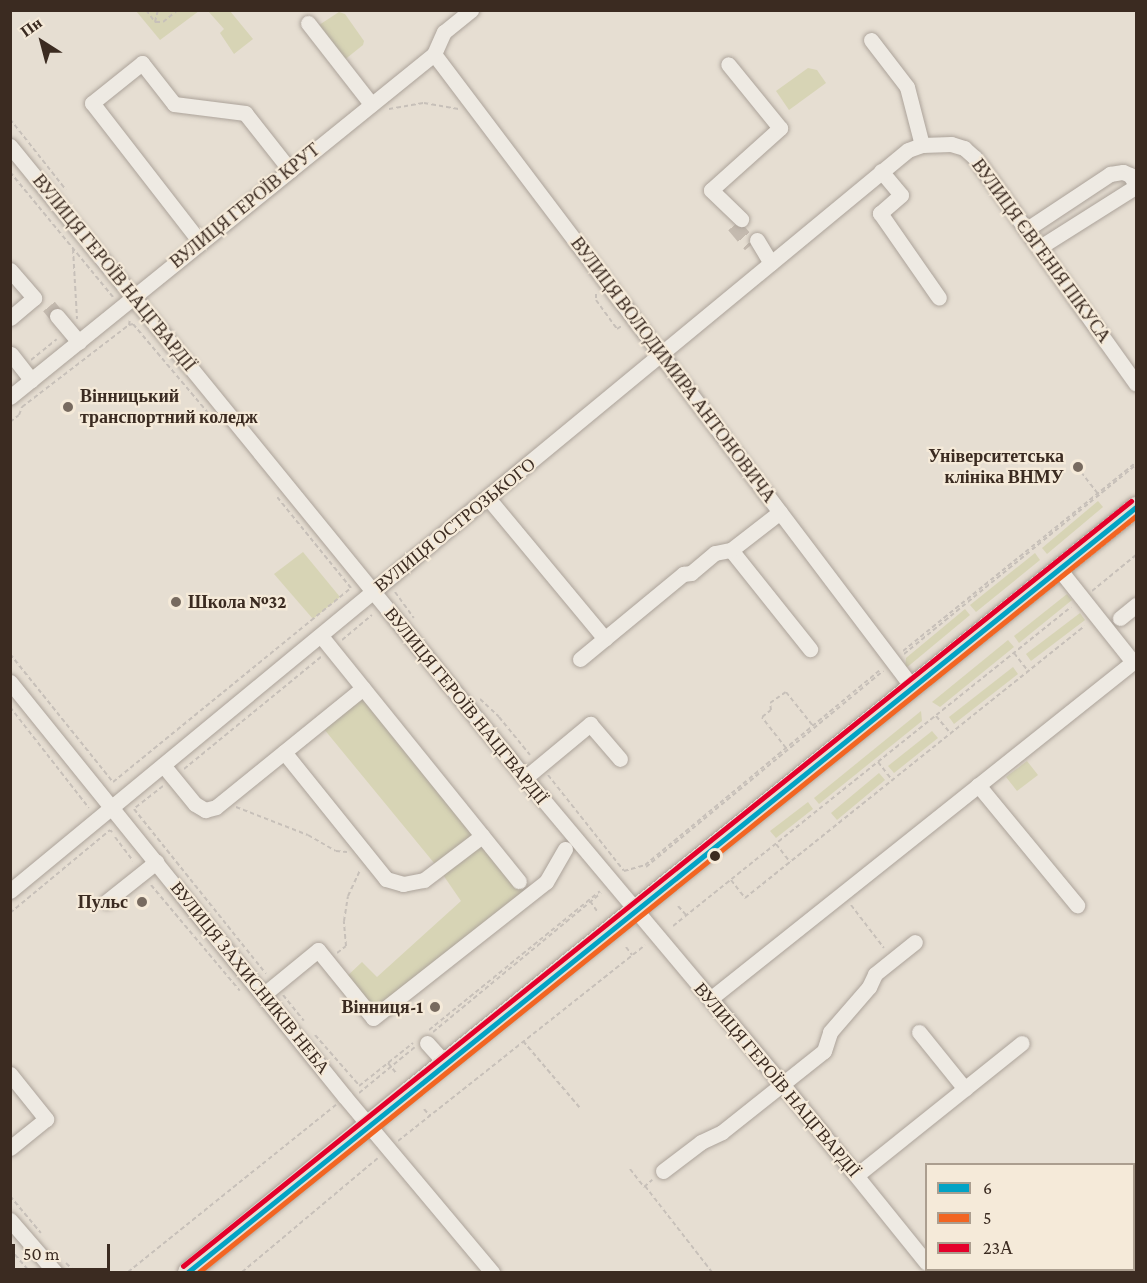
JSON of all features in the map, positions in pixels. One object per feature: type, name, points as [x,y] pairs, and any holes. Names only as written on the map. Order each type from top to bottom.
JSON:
[{"type":"main road","points":[[188,1272],[1137,507]]},
{"type":"street","name":"ВУЛИЦЯ ГЕРОЇВ КРУТ","points":[[10,397],[434,54],[444,32],[471,10]]},
{"type":"street","points":[[308,23],[371,104]]},
{"type":"street","points":[[871,40],[907,87],[922,145]]},
{"type":"street","name":"ВУЛИЦЯ ВОЛОДИМИРА АНТОНОВИЧА","points":[[434,54],[912,687]]},
{"type":"street","points":[[200,242],[92,102],[142,63],[174,104],[245,113],[290,170]]},
{"type":"street","points":[[728,64],[780,128],[711,190],[737,222]]},
{"type":"street","name":"ВУЛИЦЯ ЄВГЕНІЯ ПІКУСА","points":[[898,158],[922,145],[951,144],[964,148],[975,158],[1137,384]]},
{"type":"street","name":"ВУЛИЦЯ ГЕРОЇВ НАЦГВАРДІЇ","points":[[10,146],[525,778],[783,1085],[925,1260]]},
{"type":"street","name":"ВУЛИЦЯ ОСТРОЗЬКОГО","points":[[10,891],[112,808],[168,771],[321,636],[662,356],[771,262],[898,158]]},
{"type":"street","points":[[881,171],[901,195],[880,213],[939,298]]},
{"type":"street","points":[[1027,229],[1110,174],[1123,172],[1130,175],[1133,187],[1040,247]]},
{"type":"street","points":[[754,242],[771,262]]},
{"type":"street","points":[[10,270],[34,298],[53,311],[79,342]]},
{"type":"street","points":[[10,318],[34,298]]},
{"type":"street","points":[[10,354],[31,380]]},
{"type":"street","points":[[488,498],[605,639]]},
{"type":"street","points":[[580,659],[683,574],[691,573],[715,553],[731,550],[780,512]]},
{"type":"street","points":[[731,550],[810,650]]},
{"type":"street","points":[[710,999],[1133,662],[1059,569]]},
{"type":"street","points":[[1120,618],[1137,605]]},
{"type":"street","points":[[321,636],[519,881]]},
{"type":"street","name":"ВУЛИЦЯ ЗАХИСНИКІВ НЕБА","points":[[10,682],[156,862],[269,990],[351,1096],[369,1124],[492,1272]]},
{"type":"street","points":[[168,771],[195,804],[205,810],[223,802],[363,688]]},
{"type":"street","points":[[525,778],[590,724],[620,759]]},
{"type":"street","points":[[284,752],[386,879],[403,884],[424,880],[482,836]]},
{"type":"street","points":[[978,785],[1077,905]]},
{"type":"street","points":[[269,990],[318,950],[373,1018],[546,882],[565,849]]},
{"type":"street","points":[[107,901],[156,862]]},
{"type":"street","points":[[663,1171],[701,1142],[722,1132],[824,1051],[830,1032],[869,987],[875,974],[915,942]]},
{"type":"street","points":[[919,1032],[965,1089]]},
{"type":"street","points":[[423,1039],[445,1063]]},
{"type":"street","points":[[857,1175],[1022,1043]]},
{"type":"street","points":[[10,1074],[46,1119],[10,1148]]},
{"type":"street","points":[[10,1220],[55,1272]]},
{"type":"path","points":[[146,10],[155,22]]},
{"type":"path","points":[[155,22],[158,10]]},
{"type":"path","points":[[155,22],[163,22],[178,10]]},
{"type":"path","points":[[387,109],[424,103],[458,109],[464,116]]},
{"type":"path","points":[[10,172],[111,294]]},
{"type":"path","points":[[73,249],[77,324]]},
{"type":"path","points":[[597,286],[596,300],[617,329],[625,324],[630,331]]},
{"type":"path","points":[[129,326],[130,319]]},
{"type":"path","points":[[10,422],[19,415],[22,407],[132,324],[211,417]]},
{"type":"path","points":[[1081,472],[1098,494]]},
{"type":"path","points":[[10,654],[113,782],[351,588],[274,494]]},
{"type":"path","points":[[673,926],[1137,555]]},
{"type":"path","points":[[395,592],[418,622]]},
{"type":"path","points":[[307,1026],[269,990],[134,809],[168,771],[331,649],[372,615]]},
{"type":"path","points":[[731,880],[745,898],[1097,617]]},
{"type":"path","points":[[1014,653],[1028,671]]},
{"type":"path","points":[[787,748],[762,717],[771,710],[770,703],[786,692],[813,726]]},
{"type":"path","points":[[475,695],[499,717],[560,789],[624,871]]},
{"type":"path","points":[[10,707],[84,801]]},
{"type":"path","points":[[936,716],[951,734]]},
{"type":"path","points":[[878,762],[893,781]]},
{"type":"path","points":[[223,802],[308,835],[336,851],[366,855],[348,896],[344,921],[346,946],[327,961]]},
{"type":"path","points":[[10,913],[110,830]]},
{"type":"path","points":[[776,844],[790,862]]},
{"type":"path","points":[[645,865],[650,872]]},
{"type":"path","points":[[128,1272],[423,1039],[601,892]]},
{"type":"path","points":[[842,893],[892,960]]},
{"type":"path","points":[[589,901],[597,911]]},
{"type":"path","points":[[351,1096],[359,1085],[423,1039],[589,901]]},
{"type":"path","points":[[678,906],[687,916]]},
{"type":"path","points":[[242,1272],[390,1148],[645,945]]},
{"type":"path","points":[[626,947],[632,955]]},
{"type":"path","points":[[314,1034],[359,1085]]},
{"type":"path","points":[[523,1041],[580,1108]]},
{"type":"path","points":[[388,1063],[397,1074]]},
{"type":"path","points":[[424,1109],[430,1116]]},
{"type":"path","points":[[630,1169],[712,1272]]},
{"type":"path","points":[[10,1249],[30,1272]]},
{"type":"shaded area","points":[[136,11],[199,11],[160,40]]},
{"type":"shaded area","points":[[208,11],[230,11],[253,39],[234,54],[220,33],[224,29]]},
{"type":"shaded area","points":[[339,12],[345,14],[364,41],[363,45],[343,61],[316,27]]},
{"type":"shaded area","points":[[808,68],[817,70],[826,83],[789,110],[776,91]]},
{"type":"shaded area","points":[[1098,501],[1103,507],[1047,554],[1042,548]]},
{"type":"shaded area","points":[[303,552],[340,597],[313,619],[274,574]]},
{"type":"shaded area","points":[[1035,553],[1040,560],[976,612],[970,605]]},
{"type":"shaded area","points":[[1067,594],[1072,600],[1019,643],[1014,636]]},
{"type":"shaded area","points":[[965,609],[970,615],[905,669],[906,658]]},
{"type":"shaded area","points":[[1080,613],[1085,620],[1031,661],[1026,654]]},
{"type":"shaded area","points":[[1008,640],[1014,647],[940,707],[932,702]]},
{"type":"shaded area","points":[[1013,667],[1018,674],[954,724],[949,717]]},
{"type":"shaded area","points":[[361,690],[528,896],[373,1018],[343,980],[362,962],[377,977],[461,901],[439,869],[319,723]]},
{"type":"shaded area","points":[[921,711],[922,721],[819,804],[814,798]]},
{"type":"shaded area","points":[[932,731],[938,738],[894,773],[888,766]]},
{"type":"shaded area","points":[[1027,761],[1038,775],[1017,791],[1006,777]]},
{"type":"shaded area","points":[[879,773],[885,780],[837,820],[831,813]]},
{"type":"shaded area","points":[[808,802],[813,809],[776,838],[770,831]]},
{"type":"tunnel","points":[[734,225],[751,245]]},
{"type":"tunnel","points":[[49,306],[57,316]]},
{"type":"transit line","name":"23А","points":[[183,1266],[1131,501]]},
{"type":"transit line","name":"6","points":[[188,1272],[1136,507]]},
{"type":"transit line","name":"5","points":[[199,1272],[1136,516]]},
{"type":"place","name":"Вінницький транспортний коледж","points":[[68,407]]},
{"type":"place","name":"Університетська клініка ВНМУ","points":[[1078,467]]},
{"type":"place","name":"Школа №32","points":[[176,602]]},
{"type":"place","name":"Пульс","points":[[142,902]]},
{"type":"place","name":"Вінниця-1","points":[[435,1007]]}]
